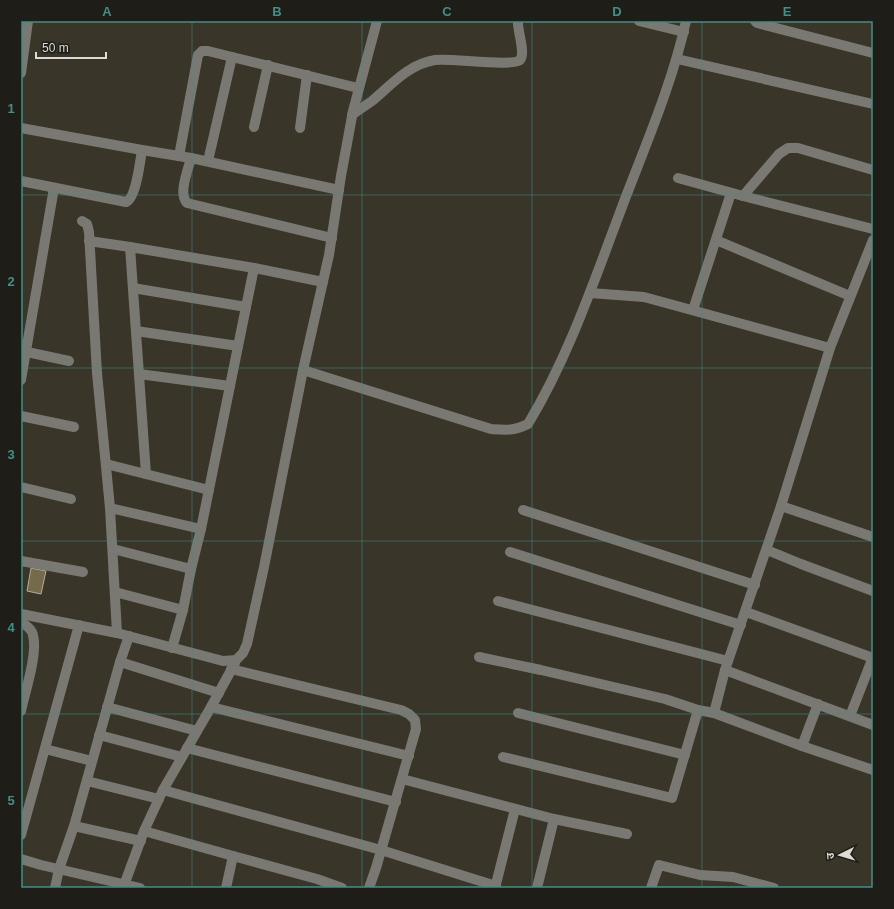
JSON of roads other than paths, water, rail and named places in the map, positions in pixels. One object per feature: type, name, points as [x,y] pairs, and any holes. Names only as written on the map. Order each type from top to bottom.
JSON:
[{"type":"street","points":[[21,73],[28,21]]},
{"type":"street","points":[[123,886],[142,836],[161,794],[234,664],[243,653],[247,644],[264,567],[303,370],[332,238],[352,115],[377,21]]},
{"type":"street","points":[[352,115],[410,69],[422,64],[435,60],[508,63],[519,61],[522,53],[518,21]]},
{"type":"street","points":[[639,21],[684,32]]},
{"type":"street","points":[[303,370],[491,429],[509,431],[528,424],[537,410],[563,359],[590,292],[662,102],[677,59],[686,21]]},
{"type":"street","points":[[755,21],[757,23],[873,53]]},
{"type":"street","points":[[179,156],[200,52],[202,51],[208,51],[268,65],[358,88]]},
{"type":"street","points":[[208,161],[232,57]]},
{"type":"street","points":[[677,59],[873,104]]},
{"type":"street","points":[[254,127],[268,65]]},
{"type":"street","points":[[300,128],[307,75]]},
{"type":"street","points":[[21,128],[208,161],[339,190]]},
{"type":"street","points":[[743,196],[779,154],[788,148],[798,148],[873,170]]},
{"type":"street","points":[[21,181],[122,202],[129,200],[132,197],[142,150]]},
{"type":"street","points":[[191,158],[182,193],[183,199],[187,204],[332,238]]},
{"type":"street","points":[[678,178],[731,193],[873,228]]},
{"type":"street","points":[[21,380],[54,188]]},
{"type":"street","points":[[693,310],[731,193]]},
{"type":"street","points":[[82,221],[87,224],[90,241],[97,373],[110,508],[117,633]]},
{"type":"street","points":[[716,240],[850,296]]},
{"type":"street","points":[[714,713],[727,666],[767,550],[830,348],[873,240]]},
{"type":"street","points":[[90,241],[254,268],[323,282]]},
{"type":"street","points":[[130,247],[146,474]]},
{"type":"street","points":[[172,648],[183,610],[190,569],[201,529],[254,268]]},
{"type":"street","points":[[133,288],[246,307]]},
{"type":"street","points":[[590,292],[644,297],[830,348]]},
{"type":"street","points":[[136,331],[238,346]]},
{"type":"street","points":[[27,352],[69,361]]},
{"type":"street","points":[[139,374],[230,386]]},
{"type":"street","points":[[21,416],[74,427]]},
{"type":"street","points":[[106,464],[209,490]]},
{"type":"street","points":[[21,487],[72,499]]},
{"type":"street","points":[[781,506],[873,537]]},
{"type":"street","points":[[110,508],[201,529]]},
{"type":"street","points":[[522,510],[755,585]]},
{"type":"street","points":[[113,549],[190,569]]},
{"type":"street","points":[[767,550],[873,591]]},
{"type":"street","points":[[510,552],[741,625]]},
{"type":"street","points":[[21,561],[82,572]]},
{"type":"street","points":[[115,592],[183,610]]},
{"type":"street","points":[[498,601],[727,666],[873,725]]},
{"type":"street","points":[[746,612],[873,658],[850,716]]},
{"type":"street","points":[[21,614],[129,636],[401,710],[409,714],[415,720],[416,729],[396,802],[369,888]]},
{"type":"street","points":[[21,622],[26,625],[33,634],[35,645],[21,711]]},
{"type":"street","points":[[21,835],[79,625]]},
{"type":"street","points":[[55,888],[59,869],[74,826],[120,662],[129,636]]},
{"type":"street","points":[[480,657],[665,699],[698,710],[714,713],[802,746],[873,770]]},
{"type":"street","points":[[120,662],[219,693]]},
{"type":"street","points":[[802,746],[818,704]]},
{"type":"street","points":[[107,707],[197,731]]},
{"type":"street","points":[[211,707],[409,756]]},
{"type":"street","points":[[503,757],[672,798],[698,710]]},
{"type":"street","points":[[518,713],[685,755]]},
{"type":"street","points":[[99,735],[185,752],[396,802]]},
{"type":"street","points":[[45,749],[92,761]]},
{"type":"street","points":[[402,779],[554,819],[627,834]]},
{"type":"street","points":[[87,781],[161,794],[381,850],[495,887],[515,809]]},
{"type":"street","points":[[537,888],[554,819]]},
{"type":"street","points":[[74,826],[142,836],[233,856],[317,879],[342,888]]},
{"type":"street","points":[[226,888],[233,856]]},
{"type":"street","points":[[21,859],[123,886],[140,888]]},
{"type":"street","points":[[652,888],[659,865],[700,875],[733,877],[774,888]]}]
